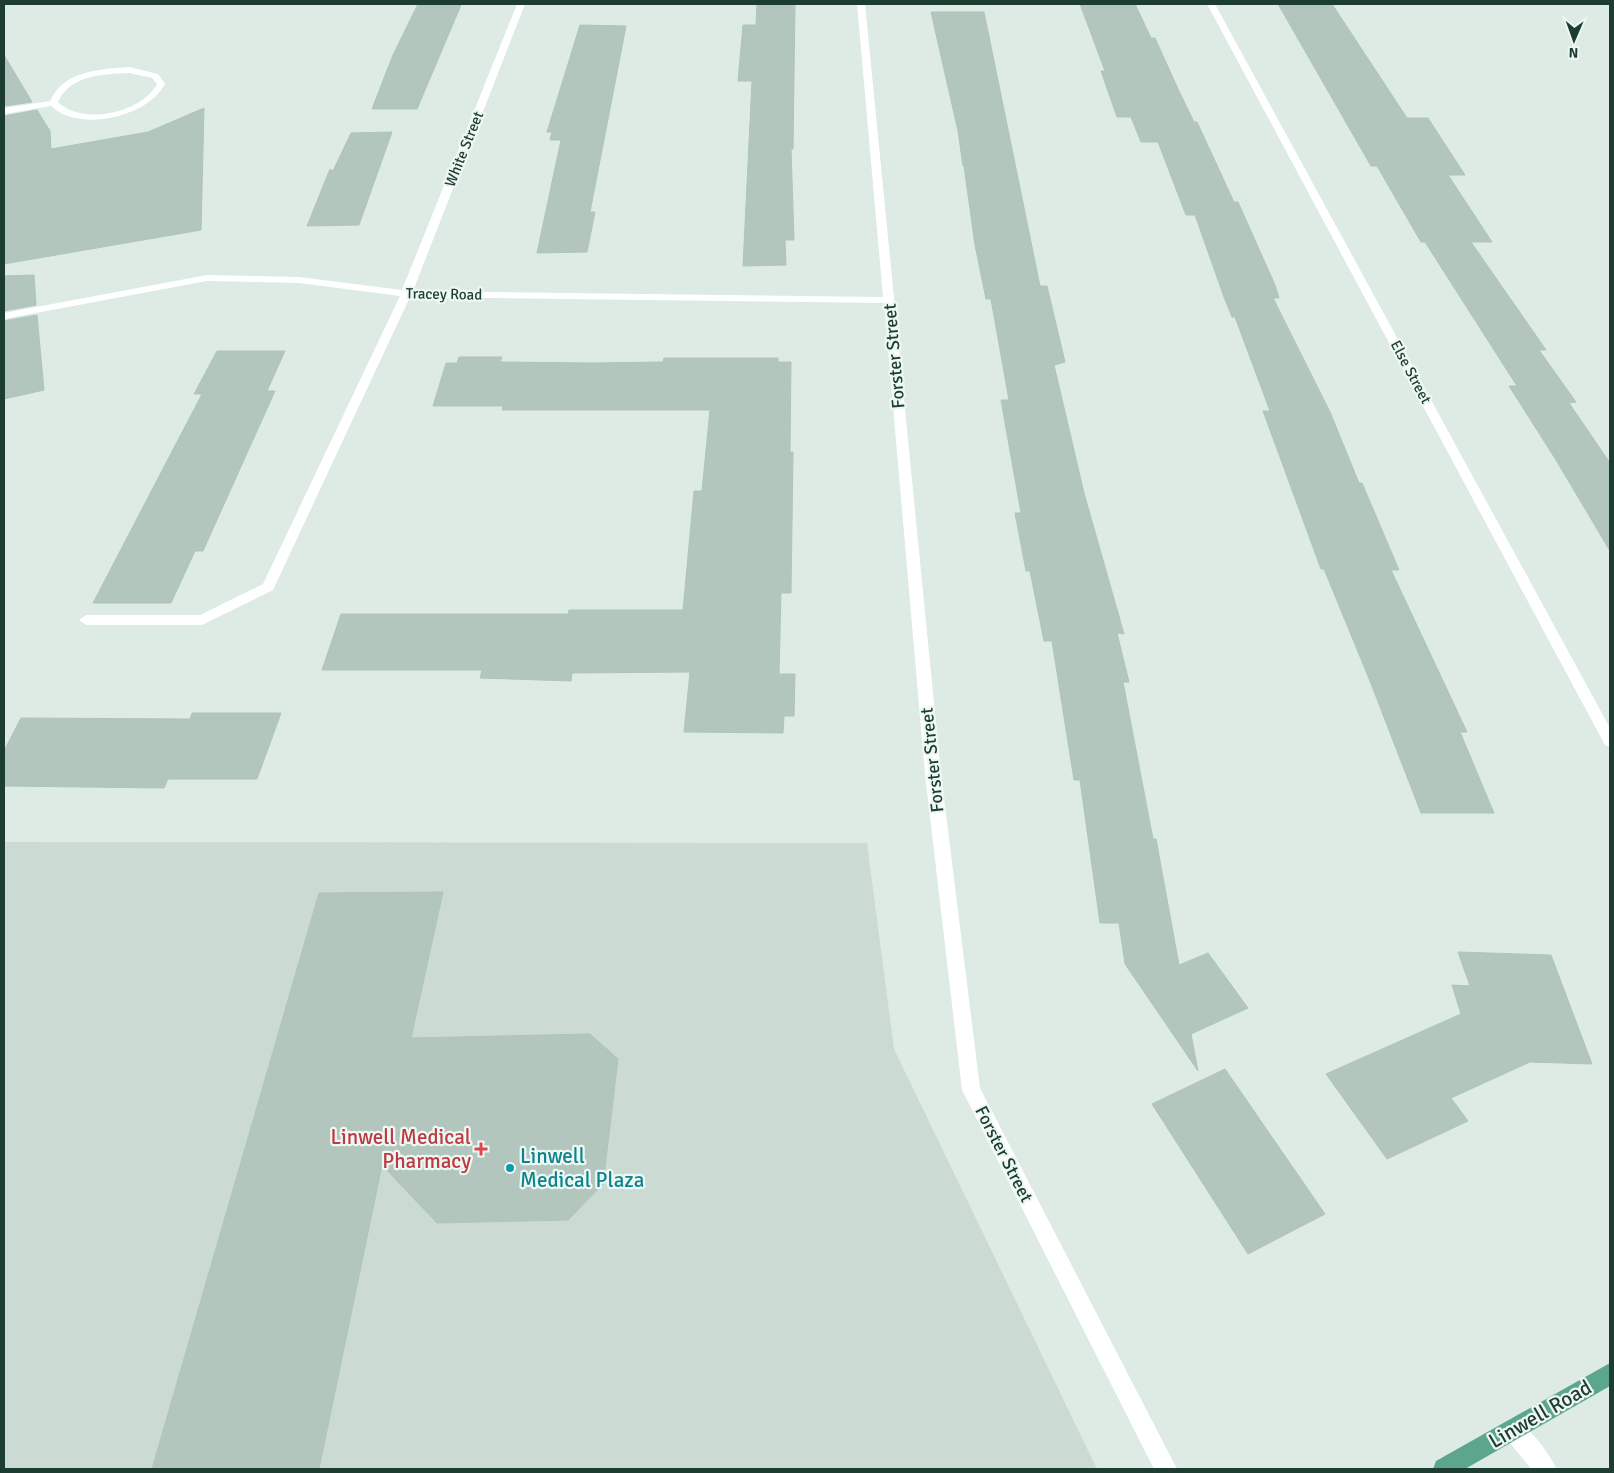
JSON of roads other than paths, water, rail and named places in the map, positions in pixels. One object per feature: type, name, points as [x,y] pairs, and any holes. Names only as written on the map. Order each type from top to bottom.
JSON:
[{"type":"main road","name":"Linwell Road","points":[[1444,1469],[1610,1374]]},
{"type":"street","name":"White Street","points":[[86,620],[202,620],[268,587],[406,294],[521,4]]},
{"type":"street","name":"Forster Street","points":[[861,4],[933,774],[971,1090],[1166,1469]]},
{"type":"street","name":"Else Street","points":[[1211,4],[1610,740]]},
{"type":"street","points":[[112,71],[144,72],[155,76],[161,84],[159,92],[151,100],[138,107],[101,116],[76,116],[63,112],[53,103],[55,95],[63,87],[75,80],[112,71]]},
{"type":"street","points":[[4,111],[53,103]]},
{"type":"street","name":"Tracey Road","points":[[4,316],[207,278],[299,280],[406,294],[888,300]]},
{"type":"street","points":[[1514,1430],[1545,1469]]},
{"type":"place","name":"Linwell Medical Pharmacy","points":[[481,1149]]},
{"type":"place","name":"Linwell Medical Plaza","points":[[510,1168]]}]
